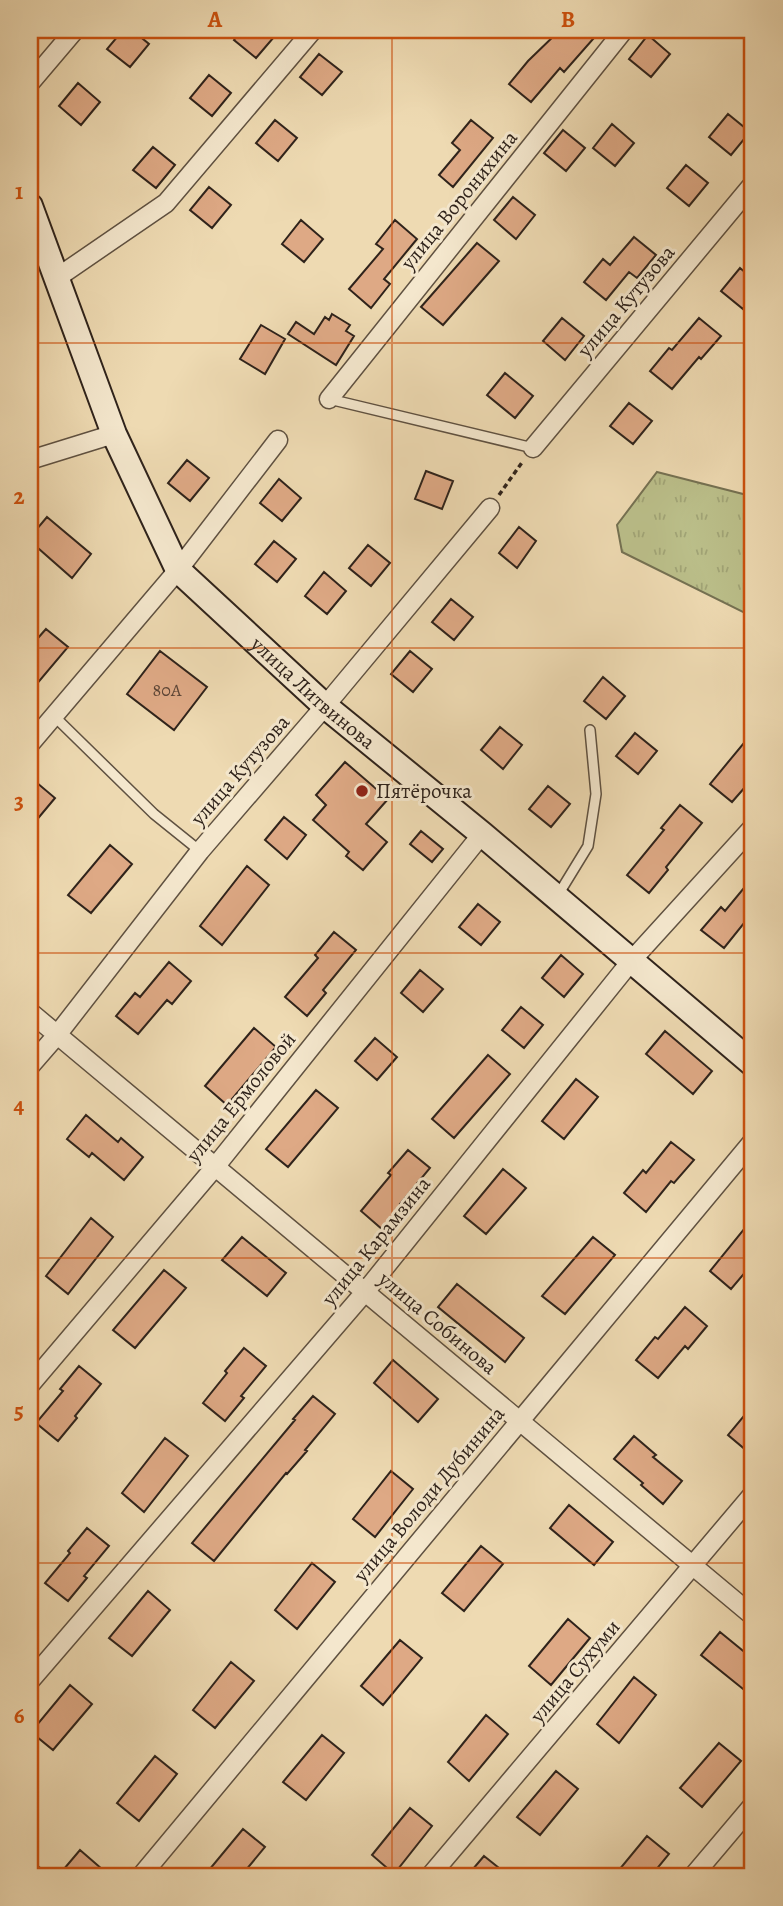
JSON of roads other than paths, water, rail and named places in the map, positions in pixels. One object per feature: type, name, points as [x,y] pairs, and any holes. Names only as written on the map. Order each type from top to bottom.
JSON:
[{"type":"street","points":[[30,83],[75,30]]},
{"type":"street","points":[[58,277],[166,203],[313,30]]},
{"type":"street","name":"улица Воронихина","points":[[329,399],[624,30]]},
{"type":"street","name":"улица Кутузова","points":[[533,448],[753,184]]},
{"type":"street","name":"улица Литвинова","points":[[30,206],[114,434],[178,569],[325,706],[482,834],[753,1064]]},
{"type":"street","points":[[30,460],[114,434]]},
{"type":"street","points":[[30,744],[178,569],[278,440]]},
{"type":"street","name":"улица Кутузова","points":[[30,1066],[200,851],[490,508]]},
{"type":"street","name":"улица Карамзина","points":[[30,1681],[365,1292],[632,960],[753,827]]},
{"type":"street","name":"улица Ермоловой","points":[[30,1385],[215,1167],[482,834]]},
{"type":"street","name":"улица Собинова","points":[[30,1012],[753,1616]]},
{"type":"street","name":"улица Володи Дубинина","points":[[141,1876],[753,1141]]},
{"type":"street","name":"улица Сухуми","points":[[430,1876],[753,1494]]},
{"type":"street","points":[[693,1876],[753,1805]]},
{"type":"street","points":[[30,1872],[35,1876]]},
{"type":"lane","points":[[329,399],[533,448]]},
{"type":"lane","points":[[54,716],[154,814],[200,851]]},
{"type":"lane","points":[[557,897],[588,846],[596,793],[590,730]]},
{"type":"place","name":"Пятёрочка","points":[[362,791]]}]
